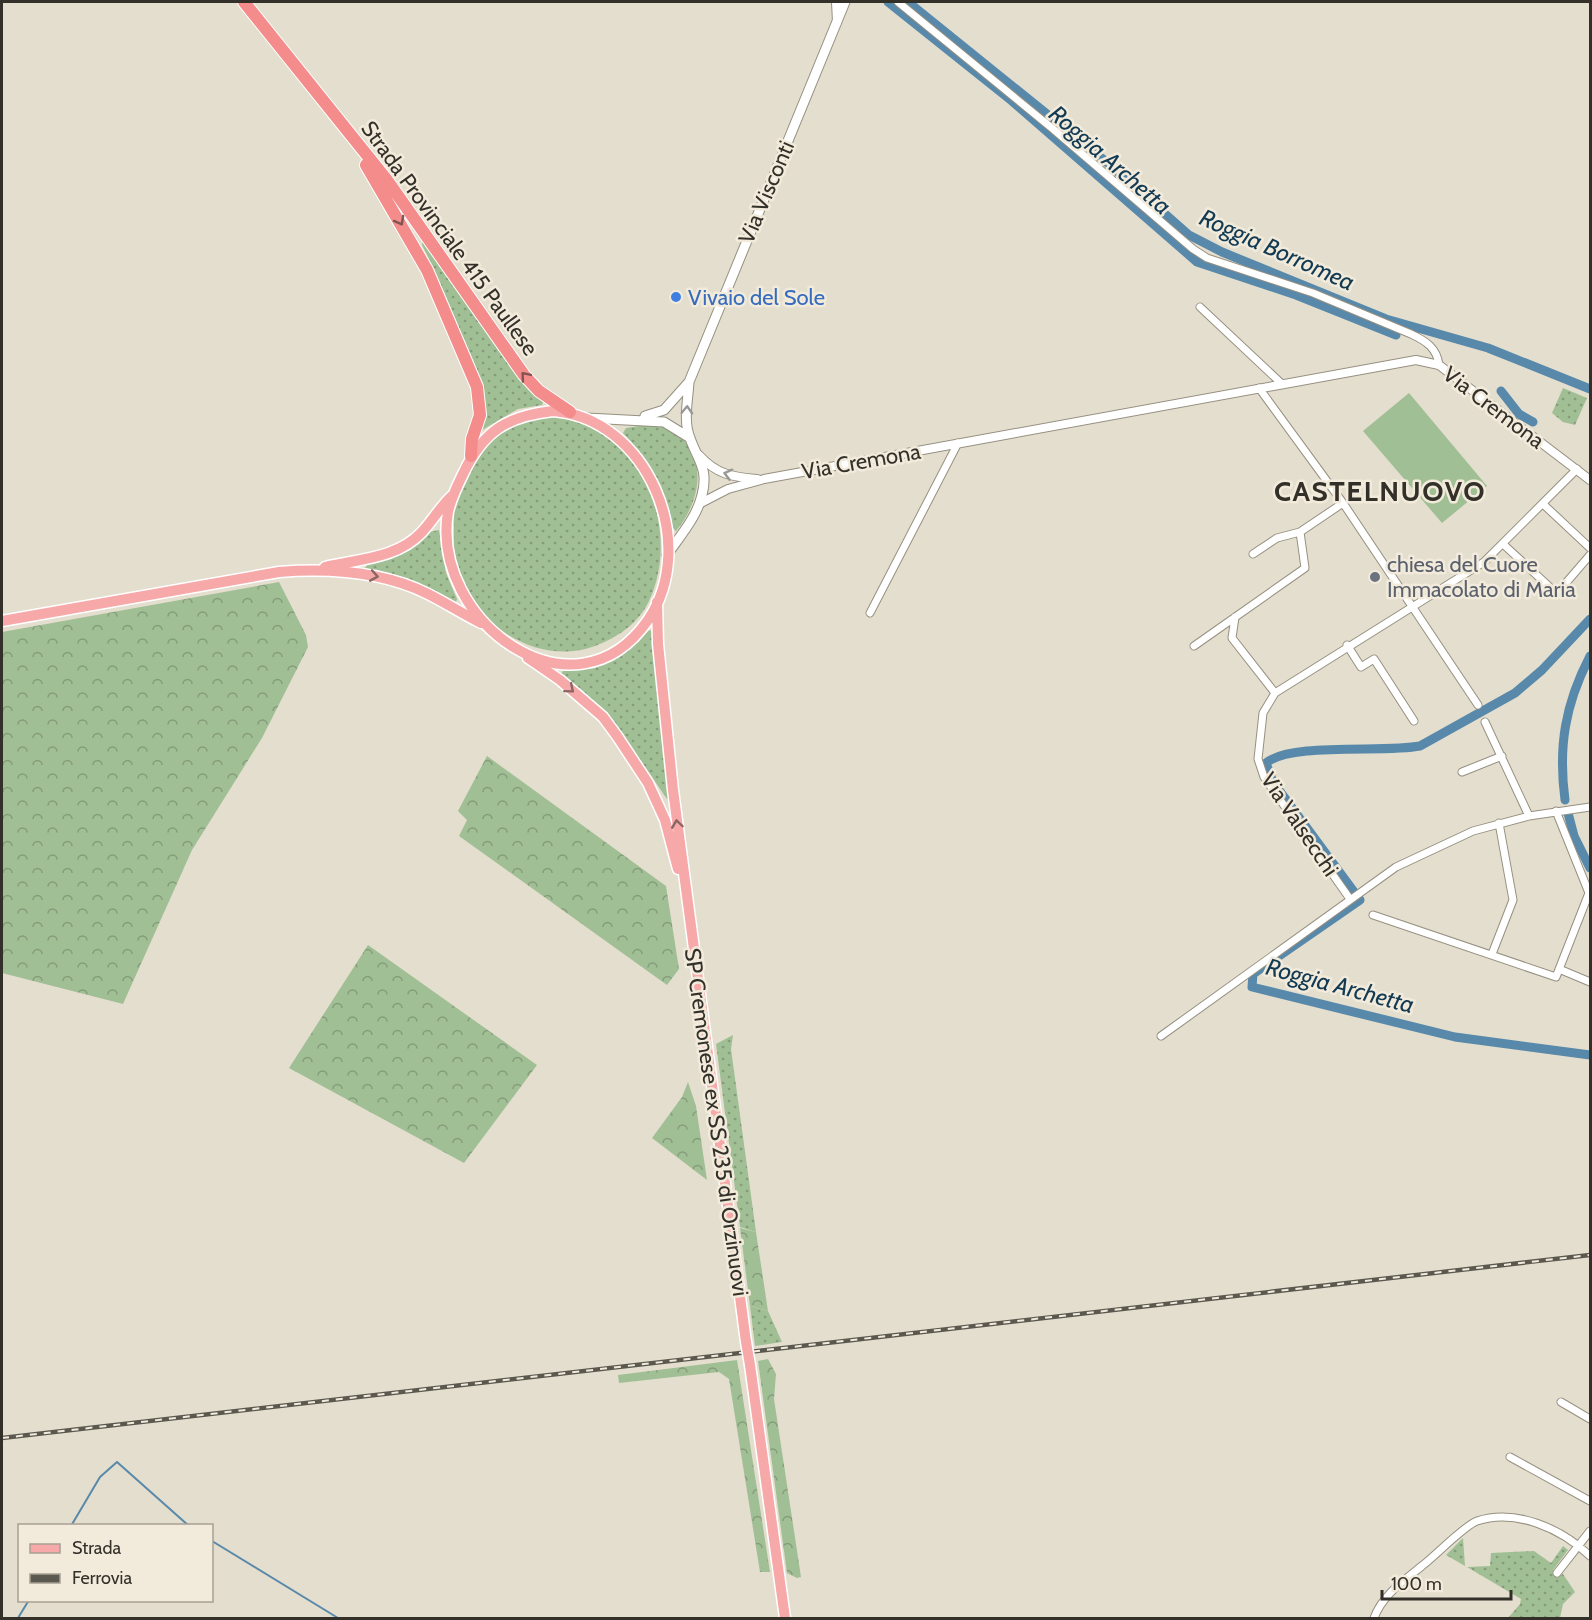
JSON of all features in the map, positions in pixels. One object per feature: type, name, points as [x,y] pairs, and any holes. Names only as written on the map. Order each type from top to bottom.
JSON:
[{"type":"highway","points":[[244,2],[336,118]]},
{"type":"highway","name":"Strada Provinciale 415 Paullese","points":[[336,118],[387,180],[524,375],[539,391],[570,412]]},
{"type":"highway","name":"Strada Provinciale 415 Paullese","points":[[336,118],[397,215],[427,270],[477,387],[480,415],[472,439],[471,456]]},
{"type":"main road","name":"Via Visconti","points":[[689,382],[845,2]]},
{"type":"main road","points":[[629,419],[654,415],[663,410],[689,382]]},
{"type":"main road","points":[[688,902],[670,768],[658,644],[657,602],[668,555],[699,504],[704,482],[699,454],[690,438],[687,419],[689,382]]},
{"type":"main road","points":[[484,625],[461,592],[452,571],[448,513],[471,456],[485,438],[517,417],[544,412],[570,412],[587,418],[616,435],[645,470],[654,485],[663,512],[668,555]]},
{"type":"main road","points":[[587,418],[664,422],[690,438]]},
{"type":"main road","points":[[2,621],[279,572],[316,569],[377,558],[406,545],[422,533],[440,506],[453,496]]},
{"type":"main road","points":[[316,569],[382,577],[410,586],[484,625],[603,717],[635,761],[665,820],[688,902]]},
{"type":"main road","points":[[524,654],[559,663],[587,662],[609,655],[632,639],[657,602]]},
{"type":"main road","name":"SP Cremonese ex SS 235 di Orzinuovi","points":[[688,902],[785,1618]]},
{"type":"street","points":[[836,2],[837,22]]},
{"type":"street","points":[[898,2],[1053,129],[1193,249],[1207,258],[1313,293],[1411,334],[1425,341],[1438,353],[1439,364]]},
{"type":"street","points":[[1200,307],[1282,384]]},
{"type":"street","name":"Via Cremona","points":[[699,504],[728,489],[764,479],[1416,360],[1439,364],[1590,480]]},
{"type":"street","points":[[1259,388],[1343,503],[1478,705]]},
{"type":"street","name":"Via Cremona","points":[[870,613],[958,443]]},
{"type":"street","name":"Via Cremona","points":[[699,454],[708,465],[725,475],[764,479]]},
{"type":"street","points":[[1236,615],[1232,624],[1232,638],[1275,693],[1347,645],[1484,562],[1577,470]]},
{"type":"street","points":[[1254,554],[1276,538],[1300,532],[1343,503]]},
{"type":"street","points":[[1543,504],[1590,548]]},
{"type":"street","points":[[1194,646],[1305,568],[1300,532]]},
{"type":"street","points":[[1503,544],[1555,592],[1571,579],[1590,555]]},
{"type":"street","points":[[1347,645],[1361,667],[1374,659],[1414,721]]},
{"type":"street","name":"Via Valsecchi","points":[[1275,693],[1263,713],[1258,759],[1264,777],[1355,896]]},
{"type":"street","points":[[1485,722],[1529,816]]},
{"type":"street","points":[[1462,772],[1502,756]]},
{"type":"street","points":[[1161,1036],[1355,896],[1420,855],[1473,831],[1499,823],[1556,811],[1590,807]]},
{"type":"street","points":[[1372,915],[1556,977],[1589,893],[1556,811]]},
{"type":"street","points":[[1492,954],[1514,900],[1499,823]]},
{"type":"street","points":[[1559,969],[1590,982]]},
{"type":"street","points":[[1561,1402],[1590,1419]]},
{"type":"street","points":[[1510,1456],[1590,1502]]},
{"type":"street","points":[[1374,1618],[1390,1592],[1475,1521],[1500,1518],[1533,1521],[1579,1545],[1590,1556]]},
{"type":"street","points":[[1557,1573],[1590,1531]]},
{"type":"green space","points":[[423,242],[535,395],[543,402],[542,405],[518,409],[482,430],[486,411],[483,384],[422,245]]},
{"type":"green space","points":[[1563,388],[1587,398],[1575,425],[1563,422],[1552,413]]},
{"type":"green space","points":[[1409,393],[1487,486],[1442,523],[1363,431]]},
{"type":"green space","points":[[554,416],[599,431],[628,455],[641,473],[651,493],[660,536],[660,559],[656,580],[649,601],[639,616],[626,629],[612,638],[595,646],[573,651],[552,651],[531,646],[511,636],[493,623],[477,607],[465,589],[454,553],[454,499],[481,453],[490,441],[518,421]]},
{"type":"green space","points":[[653,424],[671,431],[685,441],[693,454],[697,469],[697,484],[693,500],[676,531],[671,526],[665,499],[655,476],[641,454],[623,433],[626,428]]},
{"type":"green space","points":[[439,530],[446,573],[457,599],[456,602],[414,582],[365,568],[367,565],[402,554],[429,532]]},
{"type":"green space","points":[[279,582],[306,635],[308,647],[262,738],[192,850],[123,1004],[2,973],[2,632]]},
{"type":"green space","points":[[652,630],[669,798],[667,799],[616,725],[583,691],[560,675],[563,671],[588,668],[610,661]]},
{"type":"green space","points":[[487,756],[666,886],[679,969],[667,985],[459,836],[467,820],[458,811]]},
{"type":"green space","points":[[368,945],[537,1065],[464,1163],[289,1068]]},
{"type":"green space","points":[[733,1035],[731,1049],[756,1232],[740,1227],[716,1044]]},
{"type":"green space","points":[[688,1082],[696,1106],[707,1180],[652,1138],[682,1097]]},
{"type":"green space","points":[[740,1228],[756,1232],[768,1311],[750,1306]]},
{"type":"green space","points":[[750,1306],[768,1311],[782,1342],[755,1346]]},
{"type":"green space","points":[[768,1359],[776,1374],[774,1399],[801,1577],[797,1578],[787,1573],[758,1361]]},
{"type":"green space","points":[[737,1360],[770,1572],[760,1572],[729,1379],[719,1372],[619,1383],[618,1375]]},
{"type":"green space","points":[[1463,1538],[1465,1566],[1446,1555]]},
{"type":"green space","points":[[1563,1546],[1568,1550],[1553,1570],[1560,1575],[1563,1574],[1575,1592],[1563,1604],[1560,1618],[1508,1618],[1520,1604],[1521,1599],[1467,1567],[1490,1566],[1491,1553],[1534,1551],[1551,1563]]},
{"type":"waterway","name":"Roggia Archetta","points":[[888,2],[1012,101],[1197,262],[1296,295],[1396,335]]},
{"type":"waterway","name":"Roggia Borromea","points":[[908,2],[1104,160],[1189,235],[1222,252],[1386,319],[1488,348],[1590,389]]},
{"type":"waterway","name":"Roggia Archetta","points":[[1501,391],[1519,414],[1533,422]]},
{"type":"waterway","name":"Roggia Archetta","points":[[1590,619],[1542,670],[1515,693],[1420,746],[1296,752],[1266,763],[1273,782],[1360,900],[1253,974],[1252,987],[1455,1037],[1590,1055]]},
{"type":"waterway","name":"Roggia Borromea","points":[[1565,800],[1562,762],[1565,726],[1581,674],[1590,656]]},
{"type":"waterway","name":"Roggia Borromea","points":[[1568,813],[1574,836],[1590,868]]},
{"type":"waterway","points":[[72,1524],[100,1477],[117,1462],[187,1524]]},
{"type":"waterway","points":[[213,1542],[338,1618]]},
{"type":"waterway","points":[[18,1618],[28,1602]]},
{"type":"railway","points":[[2,1438],[1590,1255]]},
{"type":"place","name":"Vivaio del Sole","points":[[676,297]]},
{"type":"place","name":"chiesa del Cuore Immacolato di Maria","points":[[1375,577]]},
{"type":"district","name":"CASTELNUOVO","points":[[1380,491]]}]
